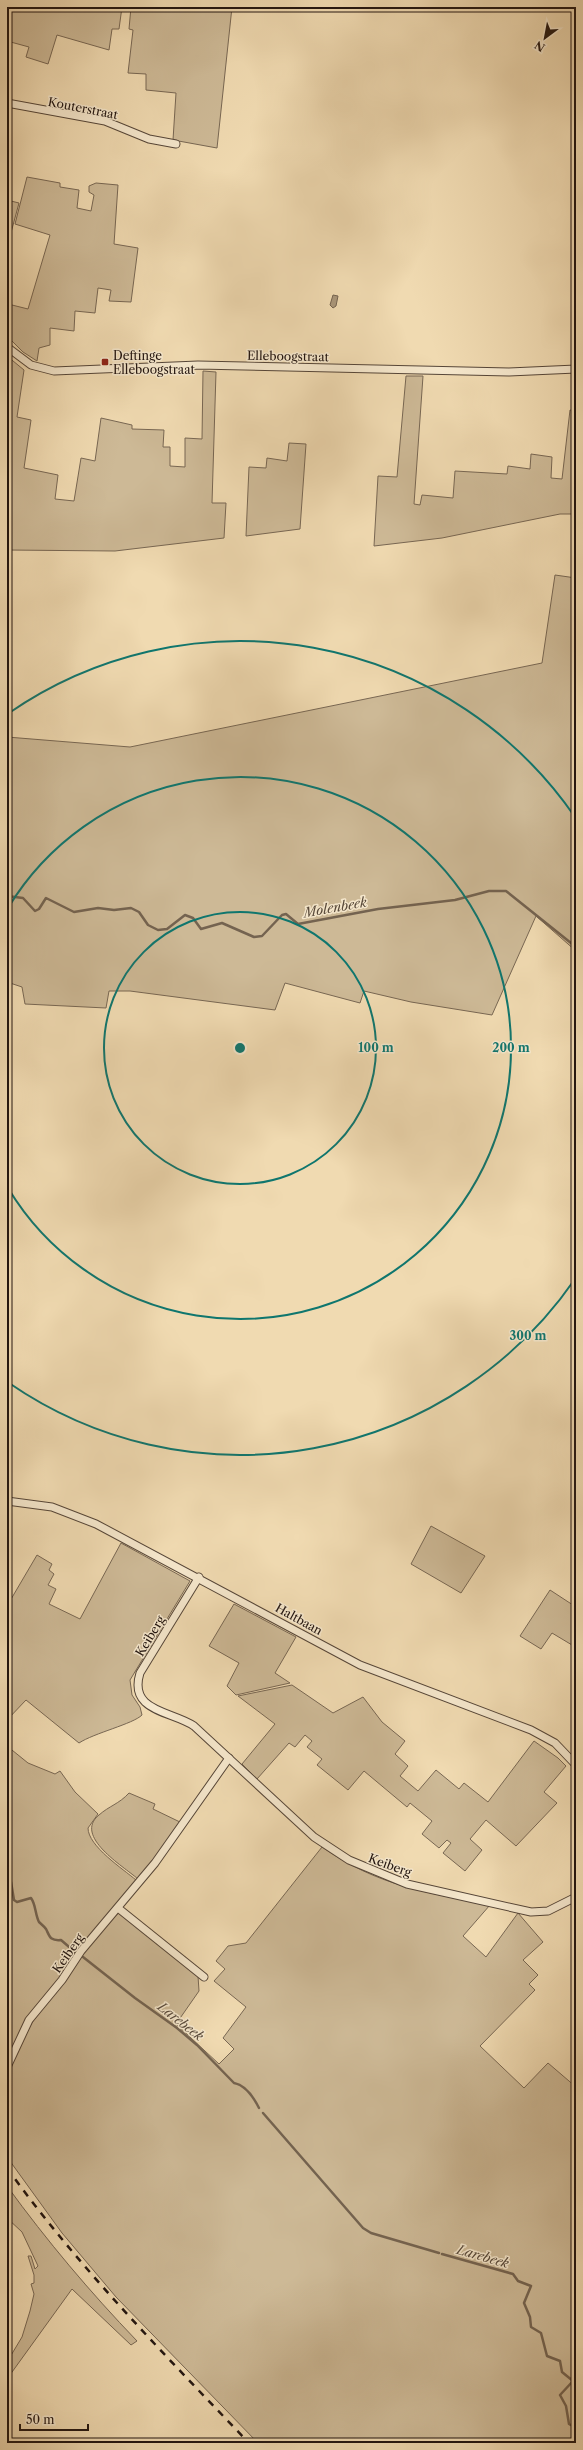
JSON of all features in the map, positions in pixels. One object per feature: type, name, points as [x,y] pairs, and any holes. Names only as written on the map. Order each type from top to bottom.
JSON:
[{"type":"street","name":"Kouterstraat","points":[[7,103],[105,121],[149,139],[176,144]]},
{"type":"street","name":"Elleboogstraat","points":[[7,347],[31,366],[54,371],[198,365],[509,372],[576,369]]},
{"type":"street","name":"Haltbaan","points":[[7,1501],[52,1507],[81,1518],[199,1577],[360,1664],[531,1730],[555,1743],[576,1765]]},
{"type":"street","name":"Keiberg","points":[[199,1577],[140,1674],[137,1684],[139,1693],[152,1709],[185,1720],[229,1758],[314,1837],[349,1860],[386,1877],[407,1884],[535,1913],[548,1911],[576,1897]]},
{"type":"street","name":"Keiberg","points":[[7,2067],[29,2020],[62,1980],[81,1951],[155,1863],[229,1758]]},
{"type":"street","points":[[118,1908],[204,1977]]},
{"type":"shaded area","points":[[7,7],[122,7],[119,29],[112,29],[109,50],[57,35],[48,64],[26,57],[29,47],[7,41]]},
{"type":"shaded area","points":[[131,7],[232,7],[217,148],[173,140],[176,93],[146,90],[146,74],[128,73],[133,30],[129,29]]},
{"type":"shaded area","points":[[27,177],[60,183],[60,187],[79,190],[77,208],[91,211],[94,195],[89,192],[89,186],[96,183],[118,185],[114,244],[138,248],[131,302],[109,301],[111,290],[98,288],[95,313],[75,311],[74,331],[50,328],[50,345],[39,348],[37,361],[23,352],[7,336],[8,304],[28,309],[50,235],[15,224]]},
{"type":"shaded area","points":[[7,200],[19,203],[9,240],[7,240]]},
{"type":"shaded area","points":[[333,295],[338,296],[336,306],[333,308],[330,305]]},
{"type":"shaded area","points":[[7,356],[24,370],[17,417],[31,420],[24,468],[58,475],[55,499],[74,501],[81,458],[95,461],[101,418],[132,425],[132,429],[164,430],[163,447],[170,447],[170,466],[185,467],[185,438],[202,439],[203,371],[216,372],[212,503],[226,503],[224,538],[115,551],[7,550]]},
{"type":"shaded area","points":[[406,376],[423,376],[414,504],[420,505],[422,495],[453,498],[455,471],[507,474],[508,466],[530,469],[531,454],[552,457],[551,478],[562,479],[570,410],[576,411],[576,514],[560,514],[442,538],[374,546],[378,476],[397,477]]},
{"type":"shaded area","points":[[289,443],[306,444],[300,529],[246,536],[249,467],[266,468],[267,458],[287,461]]},
{"type":"shaded area","points":[[555,575],[576,578],[576,951],[536,916],[492,1015],[411,1002],[364,991],[360,1003],[285,983],[275,1010],[130,991],[109,991],[106,1008],[25,1004],[22,987],[7,982],[7,737],[130,747],[542,663]]},
{"type":"shaded area","points":[[431,1526],[485,1556],[461,1593],[411,1564]]},
{"type":"shaded area","points":[[121,1543],[190,1581],[130,1680],[132,1695],[140,1707],[142,1715],[130,1722],[79,1743],[26,1700],[7,1720],[7,1606],[37,1555],[52,1564],[49,1570],[54,1574],[48,1585],[56,1589],[49,1604],[80,1619]]},
{"type":"shaded area","points":[[550,1590],[576,1607],[576,1639],[572,1645],[552,1633],[541,1649],[520,1636]]},
{"type":"shaded area","points":[[234,1604],[296,1637],[275,1673],[290,1683],[236,1695],[227,1686],[239,1663],[209,1646]]},
{"type":"shaded area","points":[[292,1685],[333,1713],[363,1697],[382,1722],[405,1741],[395,1754],[408,1766],[400,1776],[418,1791],[436,1770],[459,1789],[464,1783],[488,1802],[534,1741],[558,1758],[566,1766],[544,1792],[557,1803],[516,1846],[486,1820],[470,1839],[482,1850],[465,1871],[443,1853],[451,1843],[447,1840],[439,1848],[422,1834],[432,1821],[410,1803],[407,1807],[364,1771],[348,1790],[317,1765],[322,1759],[307,1747],[312,1741],[305,1735],[295,1747],[289,1743],[257,1779],[242,1764],[275,1724],[238,1696]]},
{"type":"shaded area","points":[[7,1746],[28,1763],[55,1774],[60,1771],[75,1792],[98,1814],[88,1828],[94,1842],[107,1857],[136,1880],[34,2012],[7,2061]]},
{"type":"shaded area","points":[[129,1793],[155,1804],[153,1809],[182,1823],[138,1879],[103,1850],[96,1841],[92,1832],[93,1823],[99,1815],[106,1809],[122,1800]]},
{"type":"shaded area","points":[[322,1847],[363,1871],[403,1886],[490,1905],[463,1936],[486,1957],[518,1913],[543,1942],[523,1960],[538,1975],[529,1984],[535,1990],[480,2046],[524,2088],[548,2063],[576,2087],[576,2443],[258,2443],[116,2297],[62,2233],[7,2157],[7,2074],[14,2056],[26,2031],[80,1957],[117,1914],[120,1913],[198,1976],[199,1991],[176,2024],[219,2064],[234,2049],[223,2038],[246,2007],[214,1981],[225,1969],[216,1961],[228,1946],[246,1943]]},
{"type":"shaded area","points":[[7,2186],[69,2266],[137,2341],[131,2345],[72,2289],[7,2379],[7,2362],[22,2337],[34,2294],[31,2284],[34,2283],[34,2275],[28,2256],[31,2256],[35,2269],[38,2266],[22,2232],[7,2218]]},
{"type":"waterway","name":"Molenbeek","points":[[7,896],[23,898],[35,911],[39,909],[46,898],[74,912],[98,908],[114,910],[131,908],[139,912],[148,925],[158,930],[167,929],[185,915],[193,918],[201,929],[222,923],[254,937],[262,936],[282,915],[286,914],[298,924],[378,909],[455,900],[489,891],[506,891],[576,947]]},
{"type":"waterway","name":"Larebeek","points":[[7,1877],[11,1882],[14,1900],[17,1902],[31,1898],[39,1922],[51,1938],[61,1940],[75,1952]]},
{"type":"waterway","name":"Larebeek","points":[[83,1957],[135,1998],[177,2028],[197,2045],[234,2083],[242,2086],[249,2092],[259,2108]]},
{"type":"waterway","name":"Larebeek","points":[[263,2113],[363,2228],[371,2233],[439,2253]]},
{"type":"waterway","name":"Larebeek","points":[[442,2254],[513,2274],[518,2281],[531,2286],[524,2303],[530,2317],[531,2327],[541,2333],[547,2356],[560,2361],[562,2372],[573,2381],[560,2395],[566,2406],[569,2424],[576,2428]]},
{"type":"railway","points":[[7,2168],[63,2241],[123,2310],[249,2443]]},
{"type":"place","name":"Deftinge Elleboogstraat","points":[[105,362]]}]
